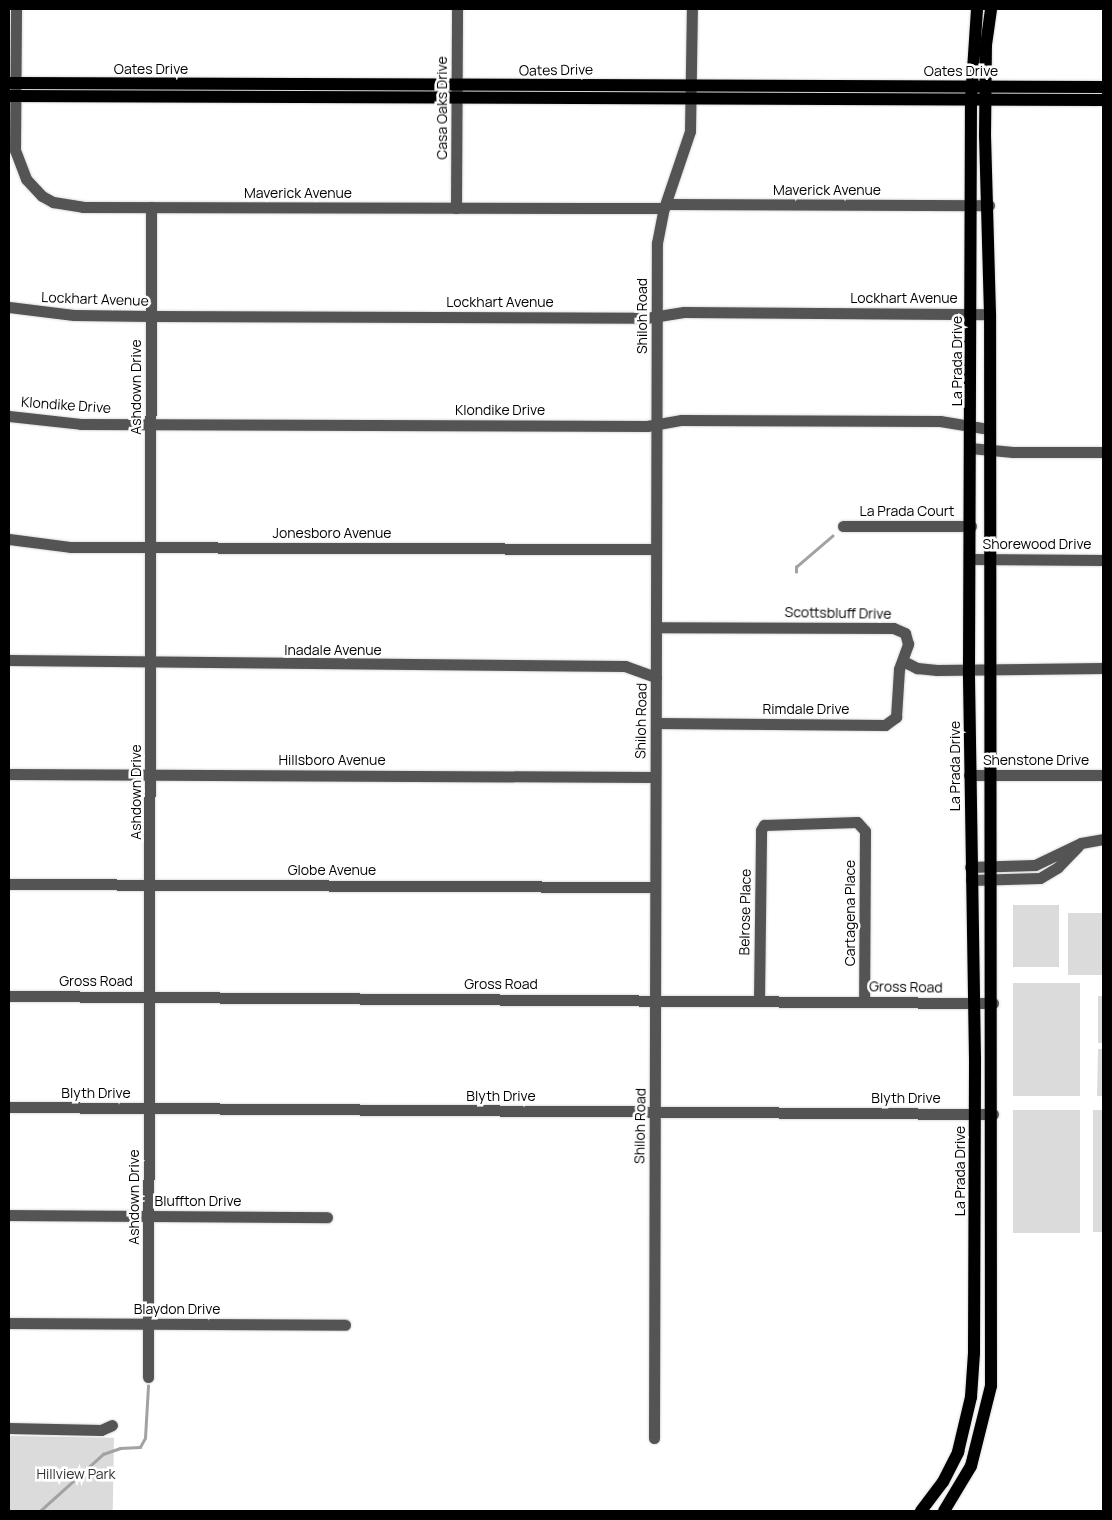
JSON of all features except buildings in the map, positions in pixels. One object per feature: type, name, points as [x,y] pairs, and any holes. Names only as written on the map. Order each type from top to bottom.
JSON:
[{"type":"main road","name":"La Prada Drive","points":[[944,1511],[971,1466],[990,1401],[993,1280],[993,1003],[988,775],[989,205],[985,100],[978,86],[977,9]]},
{"type":"main road","name":"La Prada Drive","points":[[924,1510],[943,1482],[958,1452],[971,1397],[974,1280],[974,1003],[969,775],[970,448],[972,428],[971,100],[978,86],[991,9]]},
{"type":"main road","name":"Oates Drive","points":[[12,90],[458,91],[691,85],[1103,87]]},
{"type":"main road","name":"Oates Drive","points":[[458,91],[692,99],[1103,100]]},
{"type":"main road","points":[[974,1280],[993,1280]]},
{"type":"main road","points":[[971,1397],[990,1401]]},
{"type":"street","name":"Maverick Avenue","points":[[16,9],[12,90],[15,150],[18,165],[42,196],[67,206],[456,208],[989,205]]},
{"type":"street","name":"Casa Oaks Drive","points":[[456,9],[458,91],[456,208]]},
{"type":"street","name":"Shiloh Road","points":[[654,1438],[657,243],[665,206],[690,131],[692,9]]},
{"type":"street","name":"Ashdown Drive","points":[[148,1377],[152,207]]},
{"type":"street","name":"Lockhart Avenue","points":[[9,307],[74,316],[656,316],[684,312],[990,314]]},
{"type":"street","name":"Klondike Drive","points":[[9,416],[81,424],[656,424],[681,420],[940,421],[972,428],[989,429]]},
{"type":"street","points":[[970,448],[989,448],[1014,452],[1103,452]]},
{"type":"street","name":"La Prada Court","points":[[843,526],[970,526]]},
{"type":"street","name":"Jonesboro Avenue","points":[[9,539],[71,547],[656,549]]},
{"type":"street","name":"Shorewood Drive","points":[[971,559],[1103,560]]},
{"type":"street","name":"Scottsbluff Drive","points":[[657,627],[894,628],[900,630],[908,638],[902,661]]},
{"type":"street","name":"Inadale Avenue","points":[[9,660],[151,664],[624,666],[656,677]]},
{"type":"street","points":[[902,661],[925,669],[1103,668]]},
{"type":"street","name":"Rimdale Drive","points":[[656,723],[885,725],[896,716],[898,678],[902,661]]},
{"type":"street","name":"Hillsboro Avenue","points":[[9,774],[656,777]]},
{"type":"street","name":"Shenstone Drive","points":[[969,775],[1103,776]]},
{"type":"street","name":"Belrose Place","points":[[759,1001],[761,830],[764,825],[848,822],[863,826]]},
{"type":"street","name":"Cartagena Place","points":[[863,826],[865,831],[864,1002]]},
{"type":"street","points":[[971,874],[990,873],[1030,880],[1049,875],[1081,843],[1103,839]]},
{"type":"street","name":"Globe Avenue","points":[[9,884],[656,887]]},
{"type":"street","name":"Gross Road","points":[[9,996],[993,1003]]},
{"type":"street","name":"Blyth Drive","points":[[9,1108],[993,1114]]},
{"type":"street","name":"Bluffton Drive","points":[[9,1215],[327,1217]]},
{"type":"street","name":"Blaydon Drive","points":[[9,1323],[345,1325]]},
{"type":"street","points":[[9,1428],[101,1430],[112,1425]]},
{"type":"green space","points":[[1013,905],[1059,905],[1059,967],[1013,967]]},
{"type":"green space","points":[[1068,913],[1103,913],[1103,975],[1068,975]]},
{"type":"green space","points":[[1013,983],[1080,983],[1080,1096],[1013,1096]]},
{"type":"green space","points":[[1098,996],[1103,996],[1103,1043],[1098,1043]]},
{"type":"green space","points":[[1098,1049],[1103,1049],[1103,1096],[1097,1096]]},
{"type":"green space","points":[[1013,1110],[1080,1110],[1080,1233],[1013,1233]]},
{"type":"green space","points":[[1093,1110],[1103,1110],[1103,1232],[1093,1232]]},
{"type":"green space","name":"Hillview Park","points":[[9,1436],[114,1438],[113,1511],[9,1511]]},
{"type":"waterway","points":[[796,572],[796,567],[832,536]]},
{"type":"waterway","points":[[40,1511],[103,1454],[120,1448],[140,1447],[145,1438],[148,1386]]}]
